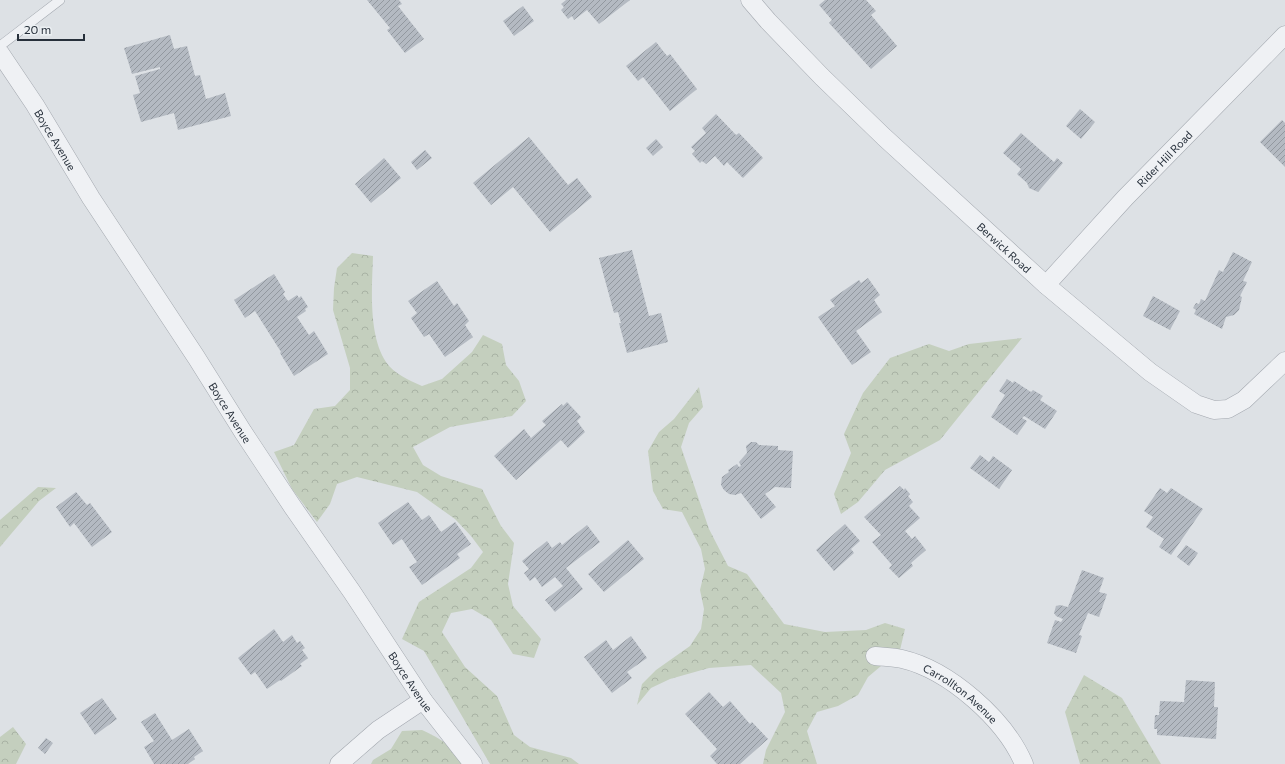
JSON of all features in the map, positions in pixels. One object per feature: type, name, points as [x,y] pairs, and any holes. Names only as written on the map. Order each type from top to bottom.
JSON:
[{"type":"street","name":"Berwick Road","points":[[750,0],[822,77],[906,158],[1046,285],[1150,372],[1196,404],[1214,410],[1228,409],[1244,400],[1285,361]]},
{"type":"street","name":"Rider Hill Road","points":[[1046,285],[1125,198],[1285,35]]},
{"type":"street","name":"Boyce Avenue","points":[[0,53],[35,105],[91,198],[196,357],[243,432],[423,700],[473,764]]},
{"type":"street","name":"Carrollton Avenue","points":[[875,656],[902,660],[930,669],[971,696],[1009,736],[1024,764]]},
{"type":"street","points":[[339,764],[378,730],[423,700]]},
{"type":"lane","points":[[0,46],[60,0]]},
{"type":"green space","points":[[352,253],[373,256],[372,310],[376,338],[380,351],[386,362],[393,370],[422,386],[442,379],[472,352],[483,335],[502,344],[506,365],[519,381],[526,401],[512,416],[450,427],[413,447],[423,465],[441,476],[482,489],[501,526],[514,543],[508,584],[513,606],[541,639],[534,658],[513,654],[491,620],[472,609],[451,613],[442,632],[465,667],[497,696],[514,735],[530,747],[571,758],[579,764],[490,764],[424,651],[402,639],[419,602],[471,568],[483,552],[471,536],[455,519],[417,492],[357,477],[337,484],[330,504],[317,522],[292,489],[274,452],[294,445],[314,409],[335,406],[350,390],[350,368],[333,310],[337,268]]},
{"type":"green space","points":[[1022,338],[940,440],[885,470],[858,502],[841,514],[834,494],[851,453],[844,434],[863,393],[890,358],[929,344],[949,351],[969,344]]},
{"type":"green space","points":[[699,387],[703,407],[689,423],[681,447],[709,529],[728,566],[747,574],[784,624],[825,632],[866,630],[885,623],[905,629],[900,650],[868,677],[858,695],[838,706],[817,712],[807,731],[817,764],[763,764],[766,750],[785,712],[781,693],[751,665],[709,668],[670,679],[651,688],[637,705],[642,684],[656,670],[690,646],[701,629],[704,609],[700,590],[705,569],[701,549],[682,512],[663,509],[653,491],[648,451],[659,432],[674,419]]},
{"type":"green space","points":[[38,487],[56,488],[39,501],[0,547],[0,520]]},
{"type":"green space","points":[[1084,675],[1122,698],[1161,764],[1080,764],[1065,712]]},
{"type":"green space","points":[[13,727],[26,744],[16,764],[0,764],[0,737]]},
{"type":"green space","points":[[422,730],[446,744],[465,764],[371,764],[373,760],[391,749],[402,731]]},
{"type":"building","points":[[367,0],[399,0],[402,4],[398,6],[424,39],[405,53],[387,30],[390,28]]},
{"type":"building","points":[[566,0],[630,0],[599,24],[587,10],[574,20],[572,16],[568,19],[561,10],[564,7],[561,4]]},
{"type":"building","points":[[825,0],[866,0],[876,11],[871,15],[897,46],[871,69],[829,23],[832,20],[819,5]]},
{"type":"building","points":[[523,6],[534,21],[514,36],[503,21]]},
{"type":"building","points":[[170,35],[174,49],[187,46],[195,76],[200,75],[206,99],[225,93],[231,116],[178,130],[174,113],[141,122],[133,95],[140,93],[135,76],[160,69],[160,67],[132,74],[124,48]]},
{"type":"building","points":[[656,42],[667,56],[670,54],[697,89],[670,111],[643,77],[638,81],[626,66]]},
{"type":"building","points":[[1080,109],[1095,122],[1081,139],[1066,126]]},
{"type":"building","points":[[716,114],[736,135],[739,133],[763,158],[743,178],[727,162],[724,166],[715,156],[706,164],[702,161],[700,163],[692,154],[695,151],[691,147],[706,133],[702,128]]},
{"type":"building","points":[[1282,120],[1285,123],[1285,167],[1260,142]]},
{"type":"building","points":[[1021,133],[1054,162],[1057,158],[1063,163],[1038,192],[1029,188],[1027,183],[1017,174],[1021,169],[1003,153]]},
{"type":"building","points":[[529,137],[568,185],[577,178],[592,197],[550,232],[513,187],[491,205],[473,183]]},
{"type":"building","points":[[656,139],[663,147],[653,156],[646,148]]},
{"type":"building","points":[[425,150],[432,158],[417,170],[411,162]]},
{"type":"building","points":[[384,158],[401,178],[371,203],[355,184]]},
{"type":"building","points":[[632,250],[649,316],[661,313],[668,342],[627,353],[619,323],[621,323],[618,312],[614,313],[599,258]]},
{"type":"building","points":[[1233,252],[1252,262],[1243,281],[1247,282],[1240,296],[1242,297],[1239,310],[1234,315],[1226,317],[1222,329],[1194,314],[1196,310],[1193,308],[1196,303],[1199,304],[1201,299],[1205,301],[1219,270],[1223,272]]},
{"type":"building","points":[[274,274],[285,292],[283,294],[288,301],[297,295],[299,298],[301,296],[308,307],[305,309],[306,311],[297,317],[309,335],[314,331],[328,354],[294,376],[280,353],[281,352],[255,311],[245,318],[234,300]]},
{"type":"building","points":[[868,278],[880,295],[874,300],[882,312],[856,331],[871,352],[852,365],[818,317],[835,306],[830,300],[859,280],[861,283]]},
{"type":"building","points":[[437,281],[454,306],[457,303],[469,321],[465,325],[473,337],[445,357],[429,334],[424,337],[411,318],[417,313],[408,301]]},
{"type":"building","points":[[1153,296],[1180,311],[1170,330],[1143,316]]},
{"type":"building","points":[[1007,379],[1013,383],[1014,381],[1031,392],[1033,390],[1043,396],[1040,400],[1057,411],[1045,429],[1024,416],[1022,418],[1027,421],[1017,435],[991,417],[1005,395],[999,391]]},
{"type":"building","points":[[567,402],[581,417],[577,421],[585,432],[568,448],[561,440],[516,480],[494,456],[524,429],[531,438],[546,425],[542,421],[562,404],[563,406]]},
{"type":"building","points":[[751,442],[756,442],[759,445],[778,446],[778,450],[793,451],[791,488],[775,487],[765,494],[776,507],[761,519],[741,493],[735,495],[729,494],[721,485],[722,477],[729,472],[728,470],[737,464],[739,467],[741,466],[739,462],[747,453],[746,446]]},
{"type":"building","points":[[980,455],[989,462],[993,456],[1012,470],[999,489],[970,468]]},
{"type":"building","points":[[900,486],[904,490],[905,488],[910,494],[908,496],[913,502],[909,506],[920,518],[905,531],[912,539],[915,536],[926,550],[911,563],[913,566],[899,578],[889,568],[892,565],[872,542],[881,535],[864,517]]},
{"type":"building","points":[[1160,488],[1167,493],[1171,488],[1203,509],[1171,555],[1159,547],[1164,539],[1146,527],[1153,517],[1144,511]]},
{"type":"building","points":[[76,492],[87,505],[90,503],[112,532],[92,547],[74,523],[70,527],[56,507]]},
{"type":"building","points":[[408,502],[422,520],[429,515],[441,532],[455,522],[471,544],[457,554],[460,558],[422,585],[409,567],[417,562],[402,539],[393,545],[378,523]]},
{"type":"building","points":[[845,524],[860,541],[851,549],[854,553],[834,571],[816,550]]},
{"type":"building","points":[[587,525],[600,542],[566,568],[583,589],[555,612],[545,600],[563,586],[555,577],[542,587],[535,577],[530,581],[524,573],[529,569],[522,561],[547,541],[552,548],[560,542],[562,545]]},
{"type":"building","points":[[628,540],[644,559],[604,592],[588,574]]},
{"type":"building","points":[[1186,545],[1198,553],[1189,566],[1177,557]]},
{"type":"building","points":[[1082,570],[1104,578],[1099,592],[1107,594],[1099,617],[1088,613],[1079,635],[1082,636],[1076,653],[1047,643],[1055,620],[1061,622],[1063,619],[1056,616],[1054,613],[1056,606],[1060,605],[1068,607]]},
{"type":"building","points":[[274,629],[283,642],[292,635],[297,643],[300,641],[305,648],[302,650],[308,658],[300,664],[302,666],[267,689],[255,672],[251,675],[238,658]]},
{"type":"building","points":[[631,636],[647,658],[627,672],[632,678],[612,693],[584,657],[606,640],[613,650]]},
{"type":"building","points":[[1186,680],[1215,682],[1214,707],[1218,707],[1216,739],[1157,735],[1157,729],[1154,729],[1155,715],[1159,715],[1160,701],[1184,702]]},
{"type":"building","points":[[709,692],[723,707],[730,701],[750,724],[752,722],[768,739],[740,764],[717,764],[710,756],[717,749],[685,714]]},
{"type":"building","points":[[102,698],[117,719],[95,735],[80,713]]},
{"type":"building","points":[[155,713],[172,740],[189,729],[203,751],[194,757],[195,759],[188,764],[154,764],[144,747],[154,741],[141,722]]},
{"type":"building","points":[[46,738],[53,743],[45,754],[38,748]]}]
